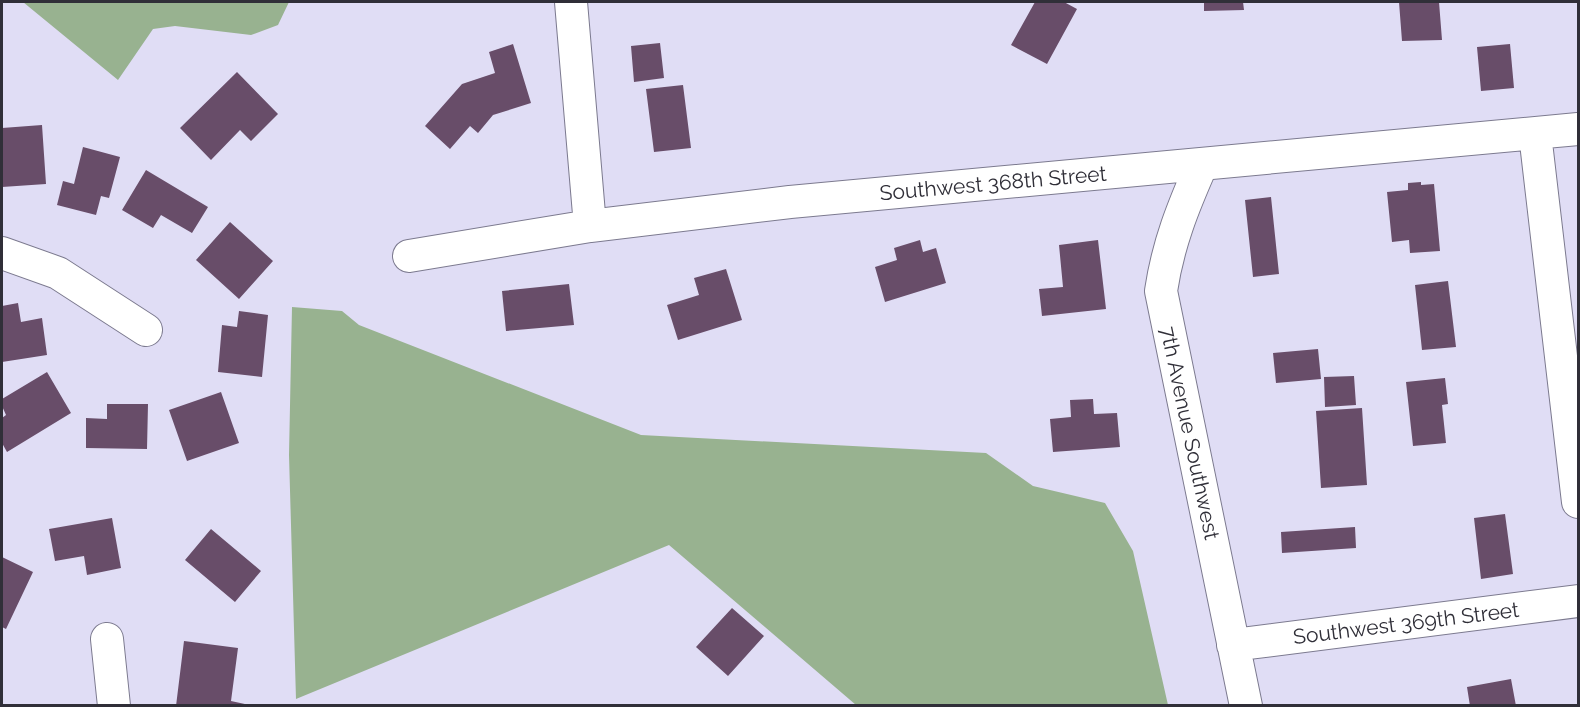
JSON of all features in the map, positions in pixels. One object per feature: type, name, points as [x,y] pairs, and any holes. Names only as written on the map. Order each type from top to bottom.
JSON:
[{"type":"street","points":[[571,2],[590,226]]},
{"type":"street","name":"Southwest 368th Street","points":[[409,256],[590,226],[790,202],[1578,129]]},
{"type":"street","points":[[1535,134],[1578,502]]},
{"type":"street","name":"7th Avenue Southwest","points":[[1202,164],[1174,231],[1165,260],[1161,291],[1246,705]]},
{"type":"street","points":[[2,253],[58,273],[146,330]]},
{"type":"street","name":"Southwest 369th Street","points":[[1233,645],[1578,601]]},
{"type":"street","points":[[107,639],[114,705]]},
{"type":"green space","points":[[23,2],[289,2],[278,25],[251,35],[175,26],[153,29],[118,80]]},
{"type":"green space","points":[[292,307],[342,311],[359,325],[641,435],[986,453],[1033,486],[1105,503],[1133,551],[1168,705],[856,705],[669,545],[296,699],[289,455]]},
{"type":"building","points":[[1035,2],[1064,2],[1077,9],[1047,64],[1011,45]]},
{"type":"building","points":[[1204,2],[1243,2],[1244,10],[1204,11]]},
{"type":"building","points":[[1399,2],[1439,2],[1442,40],[1402,41]]},
{"type":"building","points":[[660,43],[664,78],[634,82],[631,46]]},
{"type":"building","points":[[513,44],[531,103],[493,115],[478,133],[470,126],[450,149],[425,126],[462,84],[495,73],[489,52]]},
{"type":"building","points":[[1510,44],[1514,88],[1481,91],[1477,47]]},
{"type":"building","points":[[237,72],[278,114],[251,141],[240,130],[211,160],[180,128]]},
{"type":"building","points":[[683,85],[691,148],[654,152],[646,89]]},
{"type":"building","points":[[42,125],[46,184],[2,187],[2,128]]},
{"type":"building","points":[[83,147],[120,157],[109,198],[101,196],[96,215],[57,205],[63,181],[74,184]]},
{"type":"building","points":[[146,170],[208,207],[192,233],[161,215],[153,228],[122,210]]},
{"type":"building","points":[[1421,182],[1421,185],[1434,184],[1440,251],[1410,253],[1409,240],[1392,242],[1387,192],[1408,190],[1408,183]]},
{"type":"building","points":[[1271,197],[1279,274],[1253,277],[1245,200]]},
{"type":"building","points":[[230,222],[273,261],[239,299],[196,260]]},
{"type":"building","points":[[920,240],[923,252],[936,248],[946,283],[885,302],[875,267],[897,260],[894,248]]},
{"type":"building","points":[[1098,240],[1106,309],[1042,316],[1039,289],[1063,287],[1059,245]]},
{"type":"building","points":[[726,269],[742,320],[678,340],[667,305],[699,295],[694,278]]},
{"type":"building","points":[[1448,281],[1456,347],[1422,350],[1415,285]]},
{"type":"building","points":[[569,284],[574,325],[506,331],[502,291]]},
{"type":"building","points":[[18,303],[21,322],[42,318],[47,355],[2,362],[2,306]]},
{"type":"building","points":[[239,311],[268,315],[262,377],[218,372],[222,325],[237,327]]},
{"type":"building","points":[[1318,349],[1321,379],[1276,383],[1273,353]]},
{"type":"building","points":[[47,372],[71,413],[7,452],[2,443],[2,418],[6,415],[2,399]]},
{"type":"building","points":[[1354,376],[1356,405],[1325,407],[1324,377]]},
{"type":"building","points":[[1445,378],[1448,404],[1442,405],[1446,443],[1413,446],[1406,382]]},
{"type":"building","points":[[221,392],[239,443],[187,461],[169,410]]},
{"type":"building","points":[[1093,399],[1094,414],[1117,413],[1120,447],[1053,452],[1050,419],[1071,417],[1070,400]]},
{"type":"building","points":[[107,404],[148,404],[147,449],[86,448],[86,418],[107,419]]},
{"type":"building","points":[[1362,408],[1367,485],[1321,488],[1316,411]]},
{"type":"building","points":[[1505,514],[1513,574],[1481,579],[1474,518]]},
{"type":"building","points":[[112,518],[121,568],[87,575],[84,556],[55,561],[49,529]]},
{"type":"building","points":[[1355,527],[1356,548],[1282,553],[1281,532]]},
{"type":"building","points":[[211,529],[261,571],[235,602],[185,560]]},
{"type":"building","points":[[2,557],[33,572],[6,629],[2,627]]},
{"type":"building","points":[[732,608],[764,636],[728,676],[696,647]]},
{"type":"building","points":[[184,641],[238,648],[231,701],[254,706],[176,706]]},
{"type":"building","points":[[1511,679],[1516,706],[1470,706],[1467,687]]}]
